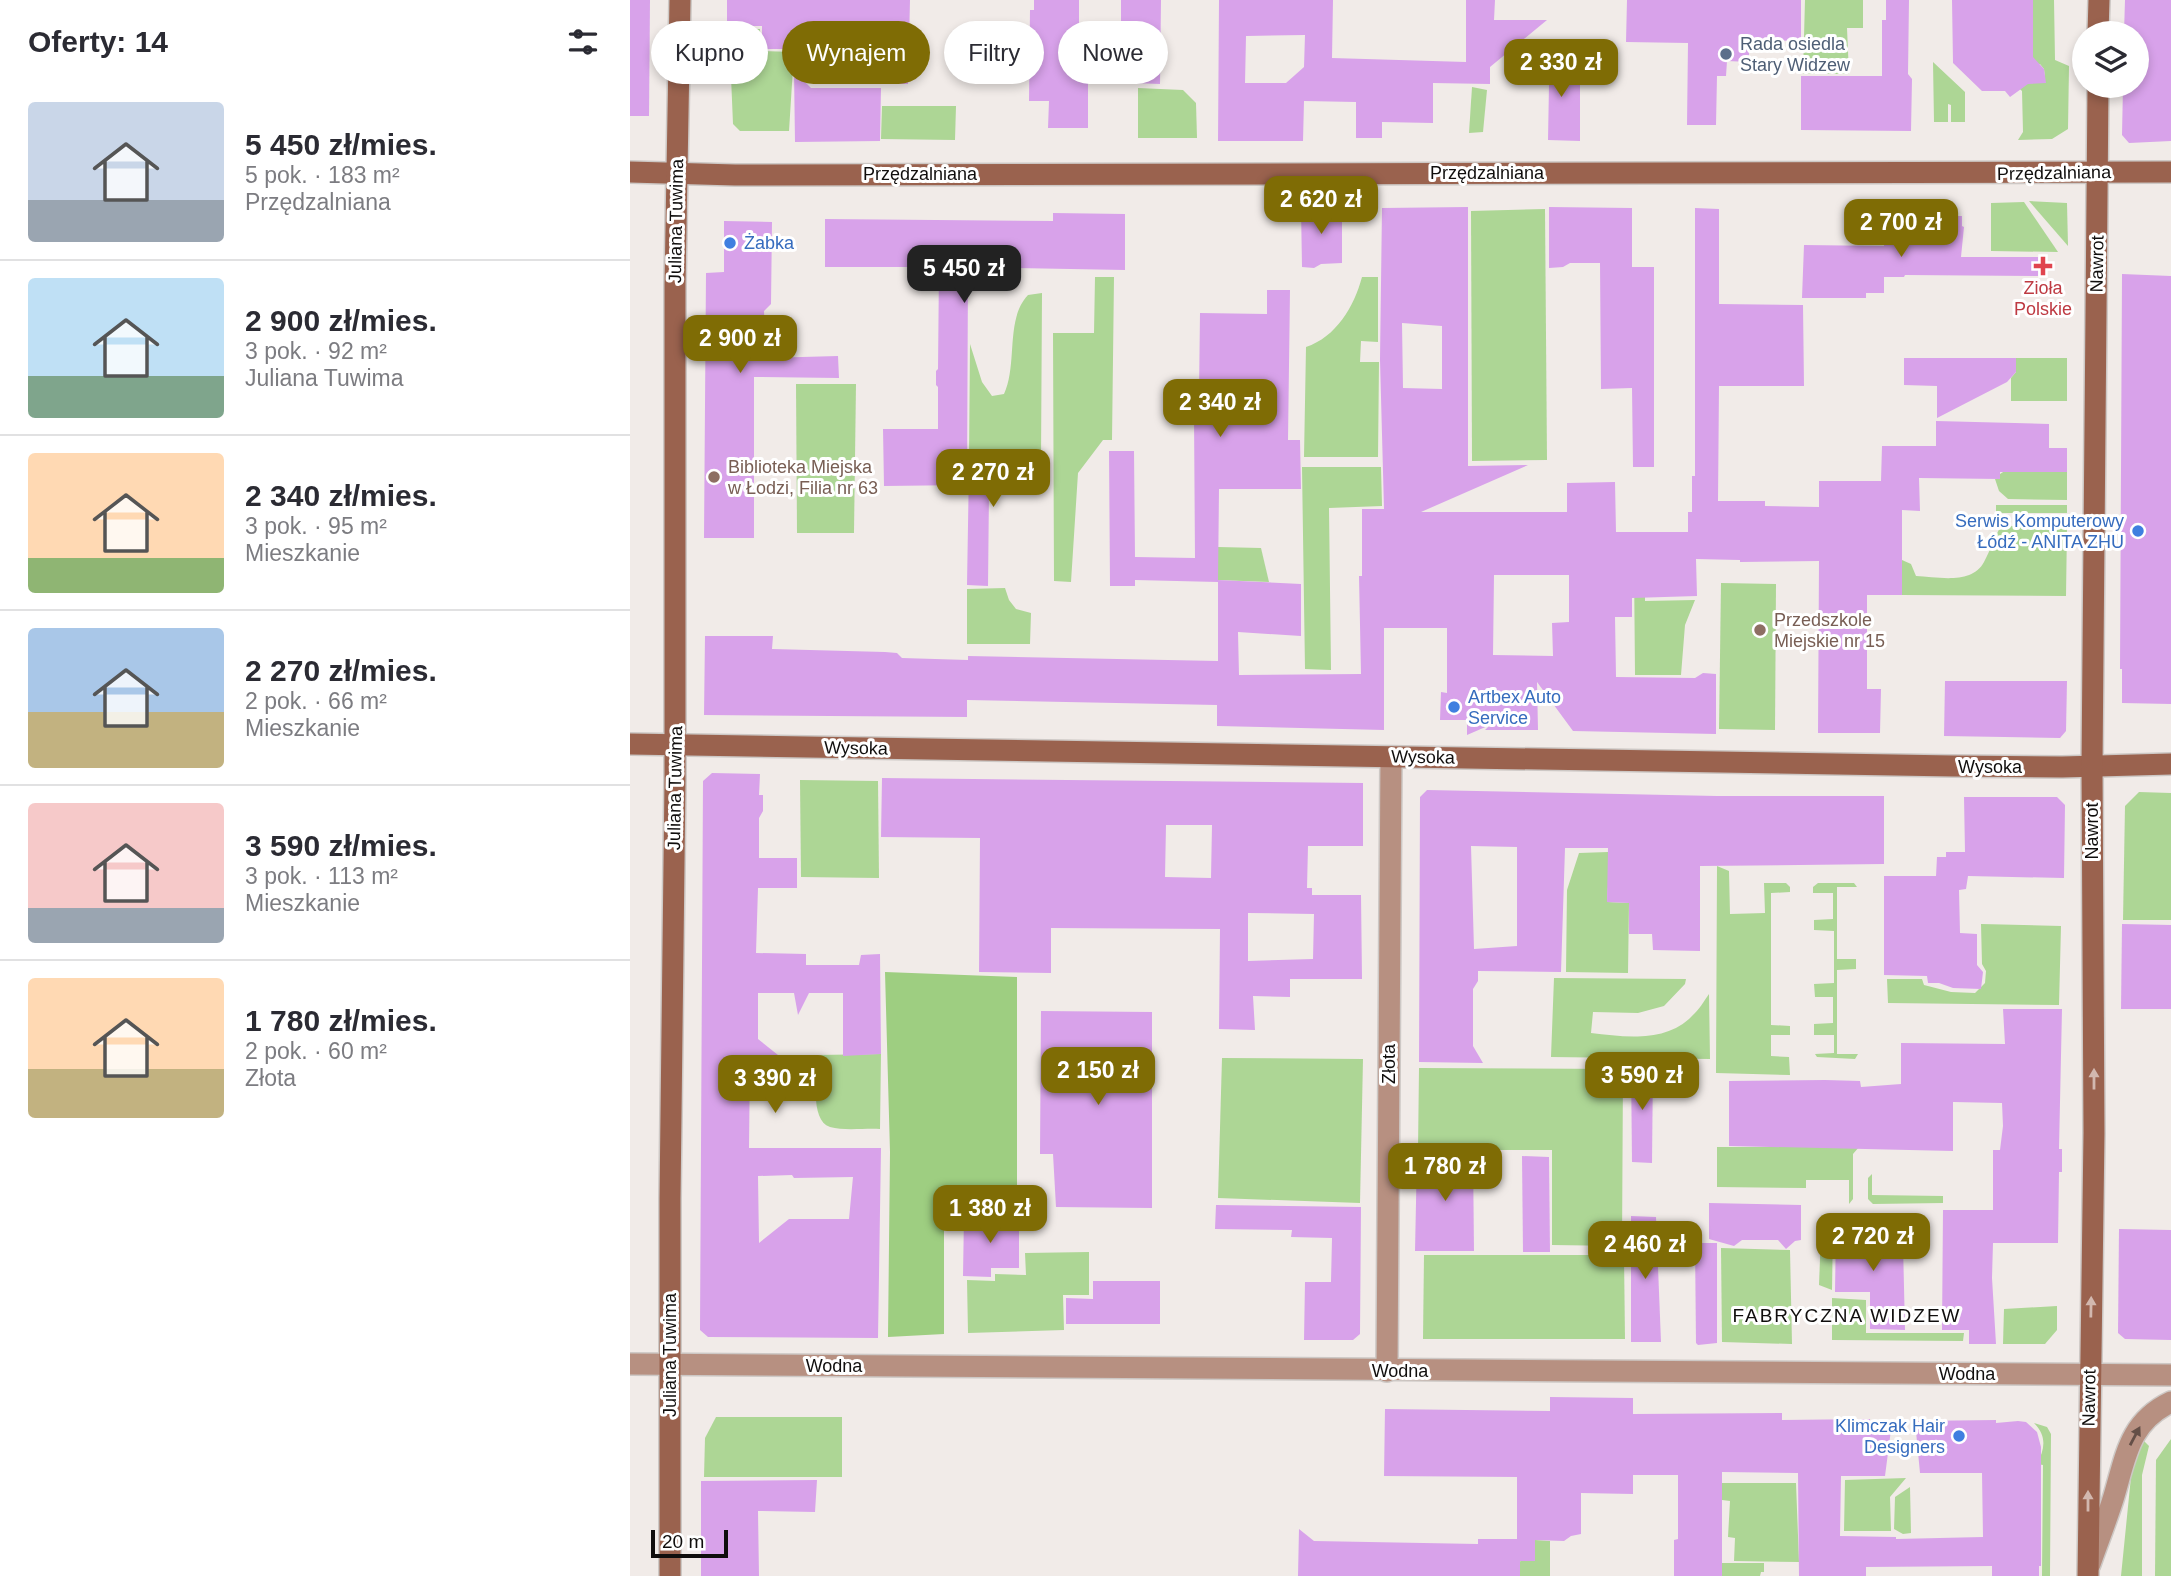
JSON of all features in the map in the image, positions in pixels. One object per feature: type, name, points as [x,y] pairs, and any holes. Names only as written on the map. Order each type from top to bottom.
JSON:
[{"type":"street","name":"Juliana Tuwima","points":[[670,1576],[675,273],[680,0]]},
{"type":"street","points":[[2098,21],[2099,0]]},
{"type":"street","name":"Nawrot","points":[[2088,1573],[2094,1068],[2092,766],[2098,98]]},
{"type":"street","name":"Przędzalniana","points":[[630,172],[2171,172]]},
{"type":"street","name":"Wysoka","points":[[630,744],[1391,757],[2092,766],[2171,764]]},
{"type":"street","name":"Złota","points":[[1387,1371],[1391,757]]},
{"type":"street","name":"Wodna","points":[[630,1364],[2171,1376]]},
{"type":"street","points":[[2088,1573],[2133,1437],[2147,1417],[2171,1402]]},
{"type":"green space","points":[[1805,0],[1863,0],[1863,28],[1847,28],[1849,74],[1803,74]]},
{"type":"green space","points":[[2033,0],[2054,0],[2055,60],[2069,66],[2068,129],[2052,139],[2018,140],[2023,132],[2022,91],[2013,83],[2039,83],[2045,78],[2040,64],[2031,64]]},
{"type":"green space","points":[[768,51],[782,52],[782,84],[792,84],[789,131],[740,131],[733,124],[731,84],[768,84]]},
{"type":"green space","points":[[1933,62],[1965,92],[1965,122],[1951,122],[1951,105],[1948,104],[1948,122],[1934,122]]},
{"type":"green space","points":[[1472,87],[1487,90],[1483,132],[1469,133]]},
{"type":"green space","points":[[1138,88],[1183,90],[1196,103],[1197,138],[1138,138]]},
{"type":"green space","points":[[882,106],[956,106],[955,140],[881,139]]},
{"type":"green space","points":[[2029,201],[2067,203],[2068,246]]},
{"type":"green space","points":[[2024,202],[2058,252],[1991,251],[1991,203]]},
{"type":"green space","points":[[1545,209],[1547,460],[1472,461],[1471,211]]},
{"type":"green space","points":[[1095,277],[1114,277],[1112,440],[1103,440],[1078,473],[1071,582],[1054,581],[1053,333],[1094,333]]},
{"type":"green space","points":[[1362,277],[1378,277],[1378,342],[1361,341],[1360,362],[1379,362],[1378,457],[1304,457],[1306,347],[1326,336],[1342,320],[1349,310]]},
{"type":"green space","points":[[1042,293],[1041,461],[969,461],[970,344],[982,382],[992,396],[1004,394],[1010,369],[1014,329],[1021,305],[1028,295]]},
{"type":"green space","points":[[2016,358],[2067,358],[2067,401],[2011,401],[2011,378],[2016,372]]},
{"type":"green space","points":[[796,384],[856,384],[854,533],[797,533]]},
{"type":"green space","points":[[1302,467],[1381,467],[1382,506],[1329,508],[1331,670],[1305,669]]},
{"type":"green space","points":[[2011,467],[2019,472],[2067,472],[2067,500],[2008,499],[1999,491],[1995,479],[2000,479],[2000,474]]},
{"type":"green space","points":[[1996,505],[2067,505],[2067,513],[1996,513]]},
{"type":"green space","points":[[2001,526],[2067,527],[2066,596],[1902,595],[1902,560],[1911,564],[1916,576],[1963,577],[1979,569]]},
{"type":"green space","points":[[1218,547],[1261,548],[1269,582],[1218,580]]},
{"type":"green space","points":[[1634,563],[1645,563],[1645,601],[1695,600],[1685,625],[1681,675],[1635,675]]},
{"type":"green space","points":[[1721,583],[1776,584],[1775,730],[1719,729]]},
{"type":"green space","points":[[1005,588],[1016,609],[1031,613],[1030,644],[967,644],[967,589]]},
{"type":"green space","points":[[800,780],[878,781],[879,878],[801,877]]},
{"type":"green space","points":[[2139,792],[2171,793],[2171,920],[2123,920],[2125,806]]},
{"type":"green space","points":[[1608,852],[1607,902],[1629,903],[1628,973],[1566,972],[1567,890],[1579,853]]},
{"type":"green space","points":[[1717,866],[1729,871],[1730,914],[1765,913],[1764,883],[1786,883],[1790,887],[1790,892],[1771,893],[1771,1025],[1790,1026],[1790,1035],[1771,1035],[1771,1056],[1789,1057],[1790,1075],[1716,1073]]},
{"type":"green space","points":[[1818,883],[1854,883],[1857,887],[1837,887],[1837,959],[1856,959],[1856,969],[1837,970],[1837,1054],[1858,1054],[1855,1059],[1817,1057],[1815,1054],[1834,1053],[1834,1035],[1814,1035],[1814,1024],[1833,1023],[1833,997],[1815,997],[1814,984],[1834,983],[1834,931],[1814,930],[1814,920],[1833,919],[1833,893],[1813,893],[1813,887]]},
{"type":"green space","points":[[1981,924],[2061,926],[2059,1005],[1888,1003],[1887,979],[1922,979],[1924,985],[1951,992],[1975,993],[1985,983]]},
{"type":"green space","points":[[885,972],[1017,977],[1017,1187],[944,1186],[944,1334],[888,1337],[890,1152]]},
{"type":"green space","points":[[1554,978],[1686,979],[1685,984],[1664,1006],[1638,1013],[1593,1012],[1591,1033],[1645,1036],[1670,1031],[1695,1014],[1709,994],[1710,1059],[1551,1057]]},
{"type":"green space","points":[[881,1054],[880,1129],[836,1128],[823,1123],[816,1095],[818,1055]]},
{"type":"green space","points":[[1222,1058],[1363,1059],[1360,1203],[1218,1198]]},
{"type":"green space","points":[[1419,1068],[1623,1069],[1622,1246],[1552,1245],[1552,1150],[1418,1150]]},
{"type":"green space","points":[[1717,1147],[1859,1147],[1853,1154],[1853,1199],[1849,1204],[1849,1180],[1806,1180],[1806,1188],[1717,1187]]},
{"type":"green space","points":[[1872,1174],[1872,1195],[1943,1196],[1943,1203],[1873,1204],[1868,1199],[1868,1178]]},
{"type":"green space","points":[[1833,1229],[1832,1290],[1819,1285],[1821,1233]]},
{"type":"green space","points":[[1721,1248],[1790,1250],[1792,1344],[1722,1342]]},
{"type":"green space","points":[[1089,1252],[1089,1295],[1063,1295],[1064,1330],[968,1333],[967,1280],[995,1281],[995,1274],[1026,1275],[1025,1253]]},
{"type":"green space","points":[[1424,1255],[1624,1255],[1625,1339],[1423,1339]]},
{"type":"green space","points":[[1832,1298],[1866,1300],[1866,1333],[1964,1333],[1963,1341],[1832,1340]]},
{"type":"green space","points":[[2057,1306],[2057,1330],[2045,1344],[2003,1344],[2004,1309]]},
{"type":"green space","points":[[716,1417],[842,1417],[842,1477],[704,1477],[705,1438]]},
{"type":"green space","points":[[2034,1423],[2047,1427],[2051,1434],[2050,1576],[2042,1576],[2043,1465],[2037,1464],[2042,1453],[2043,1438]]},
{"type":"green space","points":[[2141,1438],[2149,1446],[2142,1475],[2142,1576],[2121,1576],[2132,1467]]},
{"type":"green space","points":[[2171,1439],[2171,1576],[2155,1576],[2156,1460]]},
{"type":"green space","points":[[1906,1478],[1890,1497],[1891,1531],[1844,1531],[1845,1480]]},
{"type":"green space","points":[[1722,1483],[1796,1483],[1799,1562],[1734,1561],[1735,1538],[1728,1537],[1730,1501],[1722,1500]]},
{"type":"green space","points":[[1910,1487],[1911,1533],[1903,1534],[1894,1529],[1895,1497]]},
{"type":"green space","points":[[1535,1540],[1550,1541],[1550,1576],[1520,1576],[1520,1562]]},
{"type":"green space","points":[[1722,1563],[1764,1563],[1764,1572],[1761,1572],[1760,1576],[1722,1576]]},
{"type":"building","points":[[630,0],[650,0],[649,116],[630,116]]},
{"type":"building","points":[[727,0],[910,0],[910,21],[782,21],[782,49],[768,49],[768,21],[727,21]]},
{"type":"building","points":[[1034,0],[1079,0],[1079,21],[1058,21],[1058,84],[1088,84],[1088,128],[1048,128],[1049,101],[1029,101],[1029,84],[1044,84],[1044,21],[1030,21],[1030,10],[1034,10]]},
{"type":"building","points":[[1121,0],[1161,0],[1161,21],[1121,21]]},
{"type":"building","points":[[1219,0],[1333,0],[1332,58],[1466,62],[1466,0],[1495,0],[1494,20],[1547,20],[1490,67],[1490,84],[1433,83],[1433,123],[1382,122],[1382,138],[1356,138],[1356,102],[1304,101],[1303,141],[1218,141]],"holes":[[[1305,35],[1304,67],[1286,83],[1245,83],[1246,36]]]},
{"type":"building","points":[[1627,0],[1801,0],[1801,41],[1749,40],[1749,62],[1727,61],[1726,76],[1717,76],[1716,125],[1687,125],[1688,43],[1626,42]]},
{"type":"building","points":[[1886,0],[1909,0],[1908,74],[1912,79],[1911,131],[1801,130],[1801,76],[1882,76],[1882,20],[1886,20]]},
{"type":"building","points":[[1952,0],[2033,0],[2033,57],[2044,69],[2046,83],[2028,84],[2010,97],[2005,91],[1982,91],[1953,63]]},
{"type":"building","points":[[2125,0],[2171,0],[2171,141],[2129,143],[2122,135],[2123,98],[2149,98],[2149,21],[2124,21]]},
{"type":"building","points":[[1532,65],[1580,65],[1580,141],[1548,140],[1549,85],[1532,85]]},
{"type":"building","points":[[794,84],[807,84],[811,88],[881,88],[880,141],[795,142]]},
{"type":"building","points":[[1342,207],[1342,263],[1321,264],[1314,268],[1302,267],[1301,208]]},
{"type":"building","points":[[1468,207],[1468,466],[1528,465],[1421,512],[1567,512],[1567,483],[1615,482],[1616,532],[1688,532],[1688,512],[1692,512],[1692,476],[1695,476],[1695,208],[1719,209],[1719,304],[1803,305],[1804,386],[1719,386],[1718,501],[1765,501],[1765,506],[1819,507],[1819,481],[1881,481],[1882,446],[1936,446],[1936,421],[2049,424],[2049,448],[2067,448],[2067,472],[2000,472],[2000,479],[1919,478],[1920,511],[1902,510],[1902,595],[1867,595],[1867,689],[1881,689],[1880,733],[1818,733],[1819,561],[1740,562],[1696,559],[1697,596],[1632,598],[1632,617],[1615,617],[1616,677],[1695,678],[1703,673],[1716,674],[1716,734],[1573,731],[1537,682],[1538,730],[1485,730],[1490,725],[1467,735],[1467,720],[1440,720],[1441,692],[1447,693],[1447,628],[1384,628],[1384,730],[1217,726],[1217,705],[967,700],[967,717],[704,715],[705,636],[773,636],[772,649],[885,652],[897,653],[902,658],[968,660],[968,656],[1218,661],[1218,580],[1301,584],[1301,636],[1238,632],[1239,675],[1361,674],[1359,576],[1362,576],[1362,509],[1384,509],[1380,360],[1382,208]],"holes":[[[1402,323],[1442,326],[1442,389],[1403,388]],[[1494,575],[1569,575],[1569,622],[1552,623],[1553,656],[1493,655]]]},
{"type":"building","points":[[1549,207],[1632,208],[1632,267],[1654,267],[1654,467],[1633,467],[1632,388],[1601,389],[1600,263],[1570,263],[1563,267],[1549,268]]},
{"type":"building","points":[[1053,213],[1125,214],[1125,270],[968,267],[967,485],[884,486],[883,429],[938,429],[936,371],[939,267],[825,267],[825,219],[1053,221]]},
{"type":"building","points":[[1884,216],[1962,216],[1964,227],[1961,257],[2038,257],[2038,276],[1905,275],[1884,277],[1884,293],[1866,293],[1866,298],[1802,298],[1804,245],[1884,246]]},
{"type":"building","points":[[724,221],[772,222],[771,304],[764,311],[766,358],[838,356],[839,378],[754,377],[754,538],[704,538],[706,273],[724,272]]},
{"type":"building","points":[[2122,274],[2171,276],[2171,704],[2122,703]]},
{"type":"building","points":[[1267,290],[1290,290],[1288,440],[1300,440],[1301,489],[1219,489],[1218,582],[1135,580],[1135,586],[1110,586],[1109,451],[1134,451],[1135,557],[1195,558],[1194,416],[1189,416],[1189,394],[1199,394],[1200,313],[1267,314]]},
{"type":"building","points":[[1904,358],[2016,358],[2016,372],[2007,382],[1937,418],[1937,386],[1904,385]]},
{"type":"building","points":[[969,466],[1047,466],[1047,490],[989,490],[988,586],[967,585]]},
{"type":"building","points":[[1945,681],[2067,681],[2066,731],[2060,738],[1944,736]]},
{"type":"building","points":[[712,773],[760,774],[759,795],[763,795],[763,811],[759,818],[759,858],[797,858],[797,888],[758,888],[756,953],[806,954],[806,965],[859,965],[861,955],[880,954],[881,1054],[843,1056],[843,993],[809,993],[798,1015],[794,993],[758,993],[758,1039],[778,1055],[750,1055],[749,1148],[881,1148],[878,1338],[708,1337],[700,1330],[703,781]],"holes":[[[792,1175],[794,1178],[853,1177],[849,1219],[789,1219],[759,1243],[758,1176]]]},
{"type":"building","points":[[882,778],[1363,783],[1363,846],[1308,846],[1307,888],[1312,888],[1312,895],[1361,895],[1362,979],[1290,979],[1290,997],[1253,996],[1255,1030],[1219,1029],[1220,929],[1051,928],[1051,973],[979,972],[980,838],[881,837]],"holes":[[[1166,825],[1212,825],[1211,878],[1165,877]],[[1248,913],[1314,914],[1313,959],[1248,961]]]},
{"type":"building","points":[[1427,790],[1717,796],[1884,796],[1884,864],[1700,866],[1700,951],[1653,950],[1652,934],[1629,934],[1629,903],[1607,902],[1608,848],[1565,848],[1561,972],[1478,971],[1478,981],[1473,989],[1473,1046],[1483,1063],[1419,1062],[1420,797]],"holes":[[[1471,846],[1517,847],[1517,946],[1474,949]]]},
{"type":"building","points":[[1964,797],[2057,797],[2065,805],[2064,878],[1968,876],[1966,889],[1959,890],[1960,933],[1977,934],[1977,965],[1983,972],[1981,989],[1953,988],[1939,983],[1928,983],[1927,976],[1884,975],[1884,876],[1936,876],[1937,857],[1946,857],[1946,852],[1965,852]]},
{"type":"building","points":[[2122,924],[2171,925],[2171,1009],[2121,1009]]},
{"type":"building","points":[[2003,1009],[2062,1009],[2059,1149],[2062,1149],[2062,1172],[2059,1172],[2058,1243],[1993,1243],[1996,1344],[1969,1344],[1969,1330],[1942,1330],[1943,1210],[1993,1210],[1993,1150],[2000,1150],[2002,1103],[1953,1102],[1953,1151],[1729,1146],[1729,1081],[1860,1081],[1861,1087],[1901,1084],[1901,1043],[2005,1044]]},
{"type":"building","points":[[1041,1011],[1152,1012],[1152,1208],[1056,1207],[1053,1154],[1040,1154]]},
{"type":"building","points":[[1631,1064],[1653,1064],[1652,1163],[1632,1162]]},
{"type":"building","points":[[1417,1154],[1473,1156],[1474,1251],[1415,1251]]},
{"type":"building","points":[[1522,1156],[1549,1157],[1550,1252],[1523,1252]]},
{"type":"building","points":[[1709,1203],[1801,1205],[1801,1240],[1795,1241],[1786,1249],[1778,1240],[1742,1240],[1734,1246],[1709,1239]]},
{"type":"building","points":[[1216,1205],[1361,1207],[1360,1334],[1353,1340],[1304,1340],[1305,1282],[1331,1282],[1332,1238],[1291,1237],[1292,1230],[1215,1229]]},
{"type":"building","points":[[964,1216],[1019,1217],[1019,1268],[991,1268],[991,1277],[963,1276]]},
{"type":"building","points":[[1631,1216],[1656,1217],[1661,1342],[1631,1342]]},
{"type":"building","points":[[1836,1229],[1898,1229],[1898,1243],[1903,1244],[1905,1330],[1870,1329],[1870,1292],[1835,1292]]},
{"type":"building","points":[[2119,1229],[2171,1230],[2171,1340],[2125,1339],[2118,1333]]},
{"type":"building","points":[[1695,1243],[1717,1243],[1717,1343],[1696,1343]]},
{"type":"building","points":[[1093,1281],[1160,1281],[1160,1324],[1066,1324],[1066,1298],[1093,1299]]},
{"type":"building","points":[[1550,1397],[1633,1398],[1633,1414],[1782,1413],[1782,1420],[1870,1419],[1870,1422],[1892,1422],[1885,1476],[1841,1476],[1840,1536],[1896,1539],[1983,1537],[1982,1473],[1920,1473],[1915,1421],[2026,1422],[2037,1432],[2041,1447],[2039,1576],[1992,1576],[1992,1566],[1866,1567],[1866,1576],[1799,1576],[1798,1473],[1722,1472],[1722,1576],[1674,1576],[1674,1540],[1678,1539],[1678,1475],[1633,1475],[1633,1494],[1581,1493],[1581,1534],[1564,1541],[1535,1540],[1535,1561],[1520,1561],[1520,1576],[1298,1576],[1299,1529],[1314,1541],[1478,1544],[1478,1539],[1517,1539],[1517,1477],[1384,1476],[1385,1409],[1550,1411]]},
{"type":"building","points":[[817,1480],[815,1512],[758,1511],[759,1576],[701,1576],[701,1481]]},
{"type":"place","name":"Rada osiedla Stary Widzew","points":[[1726,54]]},
{"type":"place","name":"Żabka","points":[[730,243]]},
{"type":"place","name":"Zioła Polskie","points":[[2043,266]]},
{"type":"place","name":"Biblioteka Miejska w Łodzi, Filia nr 63","points":[[714,477]]},
{"type":"place","name":"Serwis Komputerowy Łódź - ANITA ZHU","points":[[2138,531]]},
{"type":"place","name":"Przedszkole Miejskie nr 15","points":[[1760,630]]},
{"type":"place","name":"Artbex Auto Service","points":[[1454,707]]},
{"type":"place","name":"Klimczak Hair Designers","points":[[1959,1436]]},
{"type":"district","name":"FABRYCZNA WIDZEW","points":[[1847,1315]]}]
